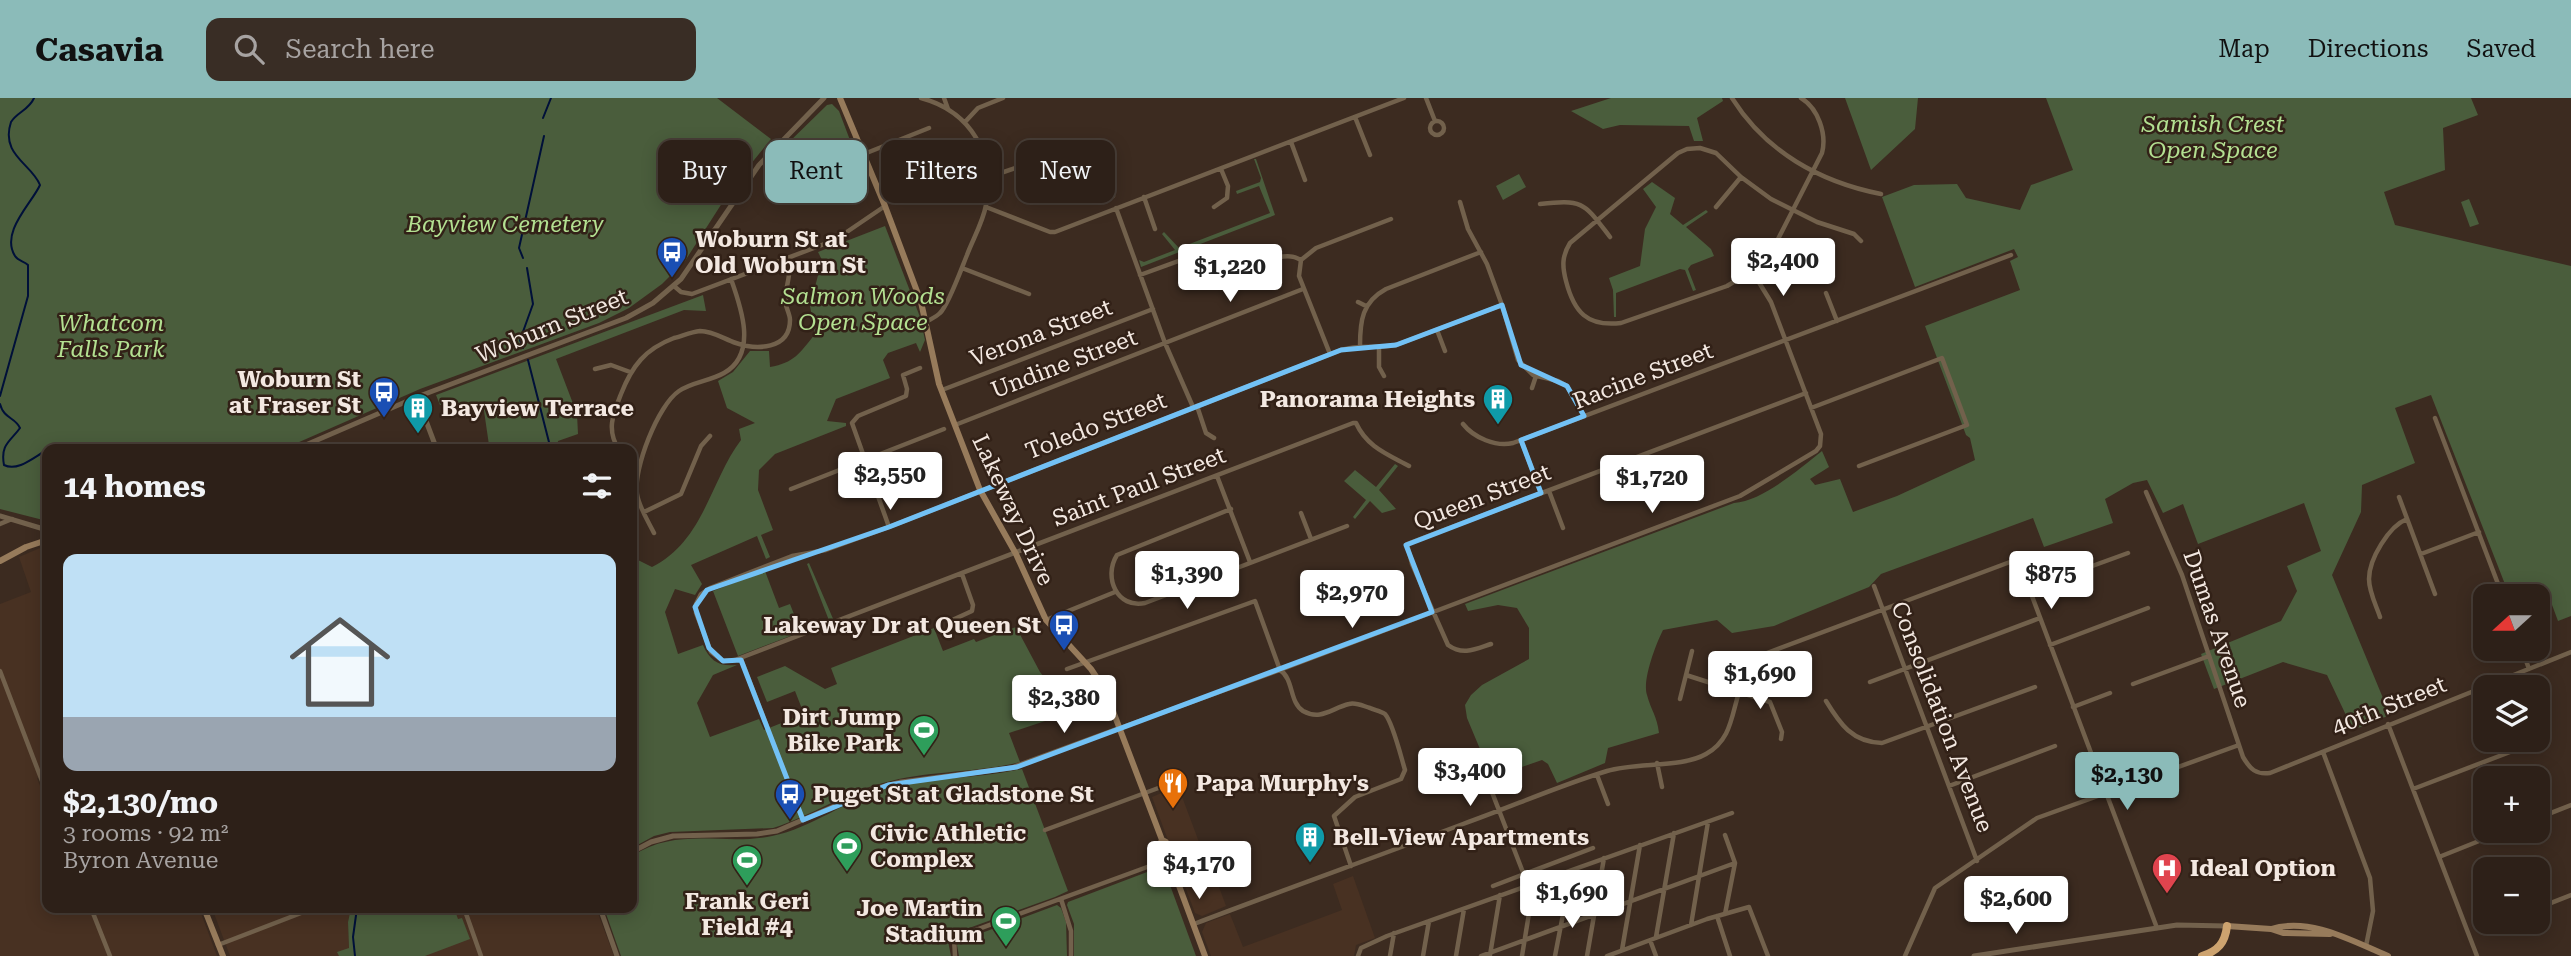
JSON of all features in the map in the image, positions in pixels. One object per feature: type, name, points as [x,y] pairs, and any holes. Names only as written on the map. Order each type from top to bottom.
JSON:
[{"type":"highway","points":[[2202,956],[2218,949],[2226,935],[2227,926]]},
{"type":"main road","name":"Lakeway Drive","points":[[840,98],[858,140]]},
{"type":"main road","name":"Lakeway Drive","points":[[867,161],[926,322],[942,390],[980,491],[1016,554],[1046,620],[1085,662],[1105,690],[1162,840],[1160,844],[1163,854],[1168,858],[1205,956]]},
{"type":"main road","points":[[0,561],[42,542]]},
{"type":"main road","points":[[206,913],[223,956]]},
{"type":"main road","points":[[2227,926],[2272,929],[2283,925],[2302,926],[2333,933],[2388,956]]},
{"type":"main road","points":[[2362,956],[2365,947]]},
{"type":"street","name":"Woburn Street","points":[[308,444],[417,397],[626,318],[653,303],[687,272],[759,165],[824,98]]},
{"type":"street","points":[[921,98],[948,110],[965,122],[979,140]]},
{"type":"street","points":[[944,98],[948,110]]},
{"type":"street","points":[[965,122],[978,108],[1003,98]]},
{"type":"street","points":[[986,207],[1050,232],[1291,142],[1392,100],[1404,98]]},
{"type":"street","points":[[1426,98],[1435,121]]},
{"type":"street","points":[[1732,98],[1765,139],[1812,172],[1850,187],[1881,194]]},
{"type":"street","points":[[1801,98],[1814,111],[1824,138],[1823,150],[1792,211],[1769,253],[1752,271],[1727,286],[1616,324],[1595,322],[1585,317],[1573,304],[1563,268],[1565,253],[1574,238],[1687,149],[1700,148],[1716,153],[1741,177],[1792,211],[1854,234],[1861,241]]},
{"type":"street","points":[[1355,117],[1370,155]]},
{"type":"street","points":[[867,153],[929,128]]},
{"type":"street","points":[[1291,142],[1305,180]]},
{"type":"street","points":[[1214,206],[1227,198],[1228,191],[1221,169]]},
{"type":"street","points":[[1716,207],[1741,177]]},
{"type":"street","points":[[1144,197],[1155,229]]},
{"type":"street","points":[[1460,202],[1468,229],[1481,252],[1502,305],[1521,365],[1536,376],[1558,380],[1567,386],[1584,416]]},
{"type":"street","points":[[1540,204],[1576,202],[1586,208],[1610,237]]},
{"type":"street","points":[[926,322],[942,312],[986,203]]},
{"type":"street","points":[[674,286],[681,292],[690,294],[788,258],[841,237],[885,205]]},
{"type":"street","points":[[1116,208],[1165,343],[1206,433],[1214,438]]},
{"type":"street","points":[[1330,354],[1303,289],[1298,271],[1301,260],[1314,249],[1391,219]]},
{"type":"street","points":[[1140,275],[1206,251]]},
{"type":"street","points":[[1481,252],[1385,289],[1375,296],[1366,306],[1360,324],[1360,346],[1379,348],[1404,343],[1502,305]]},
{"type":"street","points":[[1258,266],[1285,255],[1301,260]]},
{"type":"street","name":"Racine Street","points":[[1463,424],[1468,430],[1496,444],[1521,440],[2011,255]]},
{"type":"street","points":[[615,444],[611,434],[611,421],[630,372],[642,356],[656,346],[694,332],[711,333],[743,345],[770,346],[787,333],[790,321],[786,298],[791,271],[788,258]]},
{"type":"street","points":[[962,268],[1028,294]]},
{"type":"street","points":[[637,850],[667,837],[776,831],[849,798],[881,787],[1011,768],[1280,670],[1740,496],[1816,451],[1820,446],[1821,434],[1765,289],[1752,271]]},
{"type":"street","points":[[654,533],[637,492],[639,464],[663,409],[671,398],[685,388],[725,372],[736,363],[743,345],[743,317],[731,279]]},
{"type":"street","name":"Undine Street","points":[[955,425],[1303,289]]},
{"type":"street","points":[[1826,293],[1837,321]]},
{"type":"street","points":[[1358,302],[1366,306]]},
{"type":"street","name":"Verona Street","points":[[942,390],[1153,309]]},
{"type":"street","points":[[1437,330],[1445,351]]},
{"type":"street","name":"Toledo Street","points":[[741,659],[723,661],[711,652],[696,613],[698,597],[710,588],[792,556],[826,550],[889,527],[1330,354],[1360,346]]},
{"type":"street","points":[[1379,348],[1380,368],[1384,376]]},
{"type":"street","points":[[1811,408],[1942,358],[1967,425],[1859,466]]},
{"type":"street","points":[[595,369],[611,365],[630,372]]},
{"type":"street","points":[[889,527],[852,428],[854,419],[906,396],[903,375],[920,368]]},
{"type":"street","points":[[1532,388],[1536,376]]},
{"type":"street","name":"Queen Street","points":[[1432,612],[1426,592],[1412,564],[1407,544],[1805,393]]},
{"type":"street","points":[[417,397],[435,444]]},
{"type":"street","points":[[2435,418],[2498,584]]},
{"type":"street","name":"Saint Paul Street","points":[[741,659],[1353,422],[1364,438],[1409,466]]},
{"type":"street","points":[[791,489],[944,429]]},
{"type":"street","points":[[644,512],[681,494],[701,446],[710,436]]},
{"type":"street","points":[[1521,440],[1541,493]]},
{"type":"street","points":[[1217,476],[1250,562]]},
{"type":"street","points":[[1549,491],[1563,528]]},
{"type":"street","name":"Dumas Avenue","points":[[2146,492],[2176,560],[2239,745],[2247,763],[2258,774]]},
{"type":"street","points":[[2399,497],[2435,594]]},
{"type":"street","points":[[1231,509],[1117,555],[1110,569],[1115,592],[1129,603],[1145,603],[1347,526]]},
{"type":"street","points":[[1301,513],[1311,539]]},
{"type":"street","points":[[0,516],[42,528]]},
{"type":"street","points":[[0,524],[12,519]]},
{"type":"street","points":[[2381,617],[2370,588],[2370,569],[2393,530],[2399,522],[2407,519]]},
{"type":"street","points":[[2421,554],[2479,532]]},
{"type":"street","points":[[2029,589],[2128,553]]},
{"type":"street","points":[[1193,924],[1597,775],[1625,767],[1696,758],[1717,746],[1725,737],[1731,724],[1738,690],[1750,667],[1767,653],[2018,559],[2157,928]]},
{"type":"street","points":[[948,622],[972,611],[974,605],[962,574]]},
{"type":"street","name":"Consolidation Avenue","points":[[1874,586],[1977,861]]},
{"type":"street","points":[[1046,620],[1115,592]]},
{"type":"street","points":[[1067,669],[1255,601],[1280,670],[1287,675],[1298,707],[1306,712],[1324,715],[1348,704],[1356,704],[1385,715],[1392,732],[1405,770],[1404,775],[1395,782],[1355,797],[1334,816],[1351,866]]},
{"type":"street","points":[[2050,645],[2148,608]]},
{"type":"street","points":[[1432,612],[1445,640],[1454,649],[1469,651],[1491,644]]},
{"type":"street","points":[[1870,682],[2040,618]]},
{"type":"street","points":[[1680,699],[1692,651]]},
{"type":"street","name":"40th Street","points":[[2258,774],[2270,774],[2571,652]]},
{"type":"street","points":[[2133,684],[2209,656]]},
{"type":"street","points":[[741,659],[803,820]]},
{"type":"street","points":[[2527,662],[2529,668]]},
{"type":"street","points":[[0,671],[42,781]]},
{"type":"street","points":[[1686,675],[1770,702],[1782,732],[1781,739]]},
{"type":"street","points":[[1826,701],[1847,732],[1867,741],[1890,741],[2035,687]]},
{"type":"street","points":[[2073,707],[2110,693]]},
{"type":"street","points":[[2388,724],[2477,956]]},
{"type":"street","points":[[1905,956],[1935,888],[2037,818],[2239,745]]},
{"type":"street","points":[[1949,786],[2055,746]]},
{"type":"street","points":[[2323,752],[2370,878],[2373,911],[2365,947]]},
{"type":"street","points":[[2413,789],[2510,752]]},
{"type":"street","points":[[1478,756],[1524,874]]},
{"type":"street","points":[[1657,762],[1662,787]]},
{"type":"street","points":[[1597,775],[1608,804]]},
{"type":"street","points":[[1045,830],[1180,780]]},
{"type":"street","points":[[2550,813],[2571,805]]},
{"type":"street","points":[[1358,956],[1361,948],[1394,933],[1732,813]]},
{"type":"street","points":[[1691,925],[1708,822]]},
{"type":"street","points":[[1656,956],[1653,939],[1674,833]]},
{"type":"street","points":[[1725,835],[1735,863],[1726,914]]},
{"type":"street","points":[[2439,857],[2474,843]]},
{"type":"street","points":[[1622,951],[1640,845]]},
{"type":"street","points":[[1493,886],[1592,848]]},
{"type":"street","points":[[955,956],[954,938],[1168,858]]},
{"type":"street","points":[[1587,956],[1604,858]]},
{"type":"street","points":[[1481,956],[1735,863]]},
{"type":"street","points":[[1522,956],[1534,883]]},
{"type":"street","points":[[1490,954],[1500,895]]},
{"type":"street","points":[[2550,903],[2571,895]]},
{"type":"street","points":[[1061,899],[1071,931],[1072,956]]},
{"type":"street","points":[[1555,956],[1566,899]]},
{"type":"street","points":[[1611,955],[1749,907],[1768,956]]},
{"type":"street","points":[[1456,956],[1464,908]]},
{"type":"street","points":[[93,913],[110,956]]},
{"type":"street","points":[[218,945],[301,913]]},
{"type":"street","points":[[466,913],[481,956]]},
{"type":"street","points":[[602,913],[617,956]]},
{"type":"street","points":[[1717,916],[1730,954],[1721,956]]},
{"type":"street","points":[[1423,956],[1429,920]]},
{"type":"street","points":[[1974,956],[2012,953],[2177,925],[2227,926]]},
{"type":"street","points":[[1390,956],[1394,933]]},
{"type":"highlighted area","points":[[1502,305],[1521,365],[1567,386],[1584,416],[1521,440],[1541,493],[1406,545],[1432,612],[1017,767],[888,785],[803,820],[741,660],[723,661],[709,648],[695,607],[707,590],[889,527],[1341,350],[1396,345]]},
{"type":"shaded area","points":[[42,547],[42,776],[37,778],[42,791],[42,913],[201,913],[217,956],[0,956],[0,604],[31,592],[19,557]]},
{"type":"shaded area","points":[[1178,786],[1226,906],[1202,916],[1195,913],[1152,797]]},
{"type":"shaded area","points":[[1353,876],[1375,938],[1356,945],[1354,956],[1211,956],[1202,932],[1206,923],[1230,914],[1243,947],[1342,910],[1333,884]]},
{"type":"shaded area","points":[[214,913],[350,913],[349,948],[352,956],[230,956]]},
{"type":"shaded area","points":[[390,913],[598,913],[614,956],[406,956]]},
{"type":"green space","points":[[0,98],[717,98],[771,139],[765,140],[765,146],[751,164],[751,140],[658,140],[658,203],[722,203],[685,261],[662,284],[629,308],[599,323],[420,389],[295,444],[42,444],[42,520],[0,509]]},
{"type":"green space","points":[[1611,98],[1722,98],[1723,101],[1697,118],[1703,141],[1694,141],[1689,126],[1620,125],[1603,129],[1571,111]]},
{"type":"green space","points":[[1845,98],[1918,98],[1915,129],[1871,170]]},
{"type":"green space","name":"Samish Crest Open Space","points":[[2046,98],[2471,98],[2478,115],[2443,128],[2445,170],[2384,192],[2395,225],[2571,266],[2571,616],[2558,621],[2550,599],[2550,584],[2505,584],[2431,395],[2395,408],[2415,463],[2362,485],[2361,512],[2332,575],[2390,715],[2353,730],[2327,675],[2283,662],[2214,689],[2201,654],[2281,621],[2297,591],[2287,566],[2321,551],[2304,503],[2198,544],[2183,504],[2163,513],[2147,480],[2133,483],[2105,499],[2113,523],[2044,547],[2033,518],[1881,574],[1869,587],[1774,626],[1732,633],[1717,620],[1663,630],[1646,680],[1659,733],[1608,748],[1605,763],[1557,783],[1548,764],[1542,760],[1499,775],[1490,773],[1467,718],[1465,705],[1482,685],[1529,659],[1529,628],[1517,608],[1498,605],[1468,611],[1465,604],[1734,503],[1757,497],[1822,451],[1829,467],[1810,479],[1815,485],[1840,479],[1853,512],[1897,496],[1975,460],[1970,438],[1966,435],[1925,326],[2020,290],[2010,261],[2018,257],[2014,249],[1915,287],[1882,197],[1914,185],[1957,184],[1966,198],[2020,210],[2031,185],[2073,170]]},
{"type":"green space","points":[[832,104],[839,111],[850,140],[791,140],[827,105]]},
{"type":"green space","points":[[1254,159],[1275,215],[1141,267],[1139,260],[1144,262],[1175,250],[1162,234],[1164,232],[1179,248],[1270,213],[1259,186],[1237,194],[1236,191],[1260,182]]},
{"type":"green space","points":[[1519,174],[1526,187],[1503,200],[1496,186]]},
{"type":"green space","points":[[1652,182],[1675,198],[1670,214],[1683,225],[1706,210],[1708,212],[1686,227],[1711,249],[1714,256],[1691,265],[1688,269],[1696,290],[1693,291],[1685,270],[1680,269],[1616,293],[1614,317],[1613,290],[1609,278],[1640,266],[1645,229],[1656,207],[1643,189]]},
{"type":"green space","points":[[2469,199],[2479,224],[2470,227],[2461,202]]},
{"type":"green space","name":"Salmon Woods Open Space","points":[[885,226],[920,317],[925,340],[920,352],[916,343],[888,353],[883,360],[890,378],[836,399],[827,421],[846,423],[846,426],[775,454],[759,470],[758,490],[773,530],[761,535],[770,557],[766,559],[757,536],[691,565],[702,584],[695,595],[675,589],[665,612],[678,654],[703,645],[716,662],[737,665],[713,675],[697,703],[710,737],[759,719],[764,730],[804,714],[795,691],[767,702],[757,677],[785,666],[825,689],[837,684],[831,668],[934,628],[943,651],[1016,627],[1040,672],[1072,712],[1009,733],[1020,762],[883,783],[773,828],[670,832],[654,836],[637,845],[637,559],[652,567],[669,556],[683,542],[695,526],[730,456],[741,440],[739,429],[755,423],[727,408],[718,381],[733,372],[750,351],[769,351],[770,367],[778,365],[796,356],[815,334],[810,306],[822,260],[818,252]]},
{"type":"green space","points":[[703,295],[706,311],[684,310],[556,359],[577,414],[578,434],[558,441],[558,444],[489,444],[483,404],[440,405],[436,395]]},
{"type":"green space","points":[[1395,464],[1398,466],[1379,490],[1396,509],[1382,513],[1370,501],[1355,519],[1353,517],[1366,500],[1344,481],[1355,470],[1376,487]]},
{"type":"green space","points":[[809,563],[834,621],[830,623],[807,564]]},
{"type":"green space","points":[[765,571],[779,608],[790,604],[801,632],[738,656],[713,591]]},
{"type":"green space","name":"Civic Athletic Complex","points":[[1022,769],[1068,891],[947,936],[951,956],[621,956],[606,913],[637,913],[637,853],[649,847],[684,839],[772,836],[801,827],[885,789],[919,782]]},
{"type":"green space","name":"Civic Athletic Complex","points":[[1163,866],[1196,956],[1074,956],[1074,924],[1068,902]]},
{"type":"green space","name":"Civic Athletic Complex","points":[[1057,905],[1061,908],[1066,922],[1067,956],[959,956],[957,945],[960,941]]},
{"type":"green space","points":[[350,913],[456,913],[458,919],[462,918],[470,939],[425,956],[339,956],[337,952],[349,948]]},
{"type":"waterway","points":[[0,396],[28,296],[28,265],[15,256],[11,237],[19,218],[40,185],[13,151],[9,133],[11,122],[34,98]]},
{"type":"waterway","points":[[543,118],[551,98]]},
{"type":"waterway","points":[[523,258],[519,248],[544,136]]},
{"type":"waterway","points":[[523,348],[520,340],[533,304],[527,268]]},
{"type":"waterway","points":[[528,360],[549,444]]},
{"type":"waterway","points":[[0,404],[4,413],[20,428],[5,447],[4,465],[15,467],[42,453]]},
{"type":"waterway","points":[[355,956],[353,937],[356,913]]},
{"type":"place","name":"Woburn St at Old Woburn St","points":[[672,279]]},
{"type":"place","name":"Woburn St at Fraser St","points":[[384,419]]},
{"type":"place","name":"Panorama Heights","points":[[1498,426]]},
{"type":"place","name":"Bayview Terrace","points":[[418,435]]},
{"type":"place","name":"Lakeway Dr at Queen St","points":[[1064,652]]},
{"type":"place","name":"Dirt Jump Bike Park","points":[[924,757]]},
{"type":"place","name":"Papa Murphy's","points":[[1173,810]]},
{"type":"place","name":"Puget St at Gladstone St","points":[[790,821]]},
{"type":"place","name":"Bell-View Apartments","points":[[1310,864]]},
{"type":"place","name":"Civic Athletic Complex","points":[[847,873]]},
{"type":"place","name":"Frank Geri Field #4","points":[[747,887]]},
{"type":"place","name":"Ideal Option","points":[[2167,895]]},
{"type":"place","name":"Joe Martin Stadium","points":[[1006,948]]},
{"type":"park label","name":"Bayview Cemetery","points":[[505,224]]},
{"type":"park label","name":"Whatcom Falls Park","points":[[111,336]]}]
